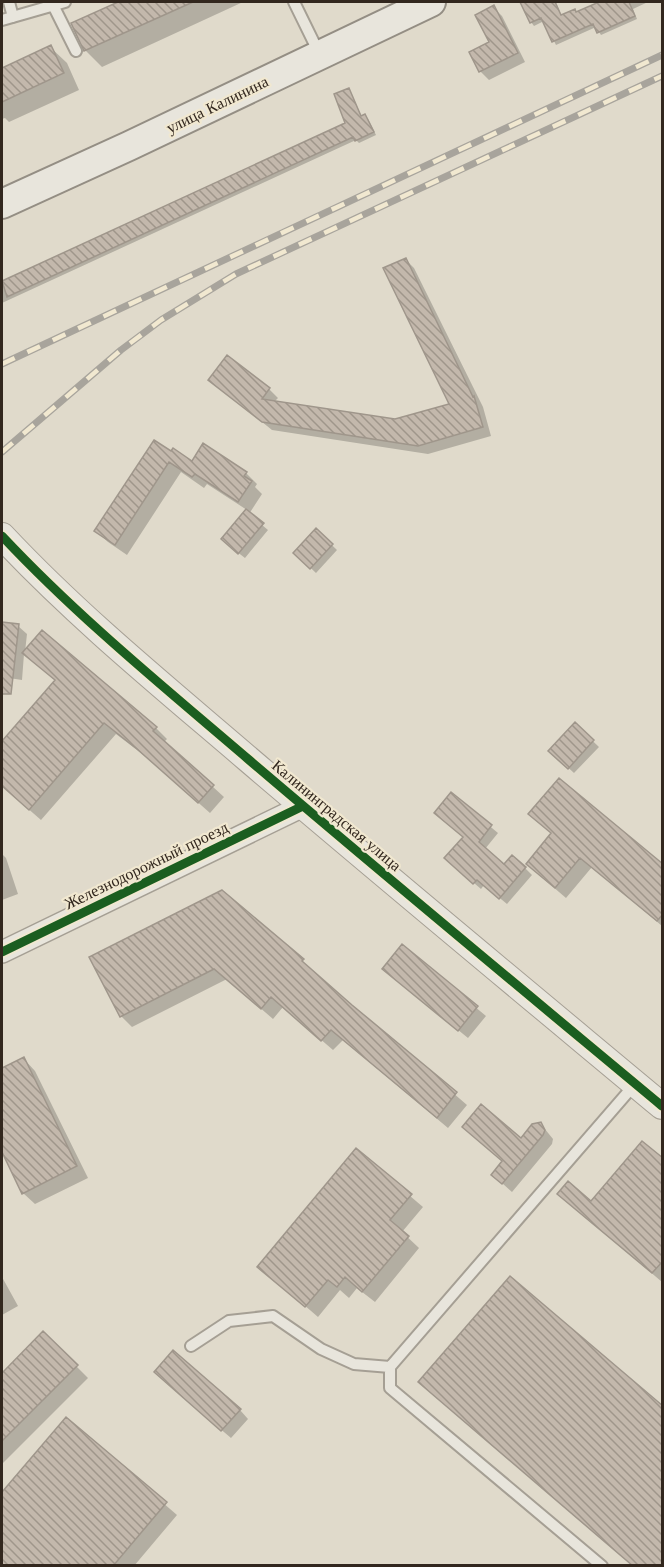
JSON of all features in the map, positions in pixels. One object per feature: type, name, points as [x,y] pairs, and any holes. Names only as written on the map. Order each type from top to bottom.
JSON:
[{"type":"main road","name":"улица Калинина","points":[[2,204],[138,142],[431,2]]},
{"type":"street","name":"Калининградская улица","points":[[2,537],[107,639],[303,806],[663,1106]]},
{"type":"street","name":"Железнодорожный проезд","points":[[2,952],[303,806]]},
{"type":"lane","points":[[9,2],[13,17]]},
{"type":"lane","points":[[2,20],[65,2]]},
{"type":"lane","points":[[294,2],[320,55]]},
{"type":"lane","points":[[53,5],[76,51]]},
{"type":"lane","points":[[602,1566],[390,1388],[390,1367],[635,1083]]},
{"type":"lane","points":[[191,1346],[230,1321],[273,1316],[321,1349],[354,1364],[390,1367]]},
{"type":"building","points":[[118,2],[193,2],[84,51],[71,23]]},
{"type":"building","points":[[520,2],[555,2],[561,15],[575,9],[576,12],[599,2],[629,2],[635,16],[597,33],[593,24],[552,42],[541,18],[530,23]]},
{"type":"building","points":[[494,5],[518,53],[479,72],[469,52],[489,42],[475,15]]},
{"type":"building","points":[[51,45],[64,73],[2,102],[2,68]]},
{"type":"building","points":[[349,88],[361,116],[365,114],[374,132],[355,141],[353,137],[7,297],[2,281],[345,123],[334,94]]},
{"type":"building","points":[[406,258],[474,396],[483,427],[418,446],[262,422],[208,380],[227,355],[270,388],[262,399],[395,419],[449,404],[383,268]]},
{"type":"building","points":[[154,440],[171,451],[173,448],[192,461],[203,443],[247,472],[244,476],[252,481],[238,502],[195,474],[192,477],[169,462],[115,545],[94,531]]},
{"type":"building","points":[[246,509],[264,523],[238,554],[221,539]]},
{"type":"building","points":[[316,528],[333,544],[310,569],[293,553]]},
{"type":"building","points":[[2,622],[19,624],[11,694],[2,694]]},
{"type":"building","points":[[42,630],[157,727],[153,731],[214,785],[198,803],[104,723],[29,810],[2,786],[2,741],[55,680],[22,653]]},
{"type":"building","points":[[575,722],[594,740],[568,769],[548,751]]},
{"type":"building","points":[[559,778],[663,864],[663,914],[657,921],[580,858],[555,888],[526,864],[551,833],[528,814]]},
{"type":"building","points":[[451,792],[492,825],[479,842],[504,864],[512,855],[526,867],[499,899],[477,880],[473,884],[444,858],[463,837],[434,813]]},
{"type":"building","points":[[222,890],[304,959],[302,961],[352,1005],[457,1092],[437,1118],[331,1030],[321,1041],[271,997],[261,1009],[214,969],[120,1017],[89,957]]},
{"type":"building","points":[[402,944],[478,1006],[458,1031],[382,969]]},
{"type":"building","points":[[24,1057],[77,1166],[22,1194],[2,1152],[2,1068]]},
{"type":"building","points":[[481,1104],[521,1138],[532,1124],[541,1122],[545,1130],[502,1184],[491,1175],[502,1161],[462,1127]]},
{"type":"building","points":[[642,1141],[663,1158],[663,1261],[652,1273],[557,1194],[568,1181],[591,1201]]},
{"type":"building","points":[[356,1148],[412,1194],[390,1220],[409,1236],[362,1292],[345,1277],[337,1287],[328,1280],[305,1307],[257,1267]]},
{"type":"building","points":[[510,1276],[663,1406],[663,1566],[633,1566],[418,1382]]},
{"type":"building","points":[[43,1331],[78,1365],[2,1441],[2,1373]]},
{"type":"building","points":[[173,1350],[241,1409],[221,1431],[154,1372]]},
{"type":"building","points":[[66,1417],[167,1502],[113,1566],[2,1566],[2,1492]]},
{"type":"railway","points":[[2,364],[662,55]]},
{"type":"railway","points":[[2,452],[121,350],[161,320],[236,274],[662,76]]},
{"type":"cycle path","points":[[2,536],[61,595],[153,678],[662,1106]]},
{"type":"cycle path","points":[[2,952],[303,806]]}]
